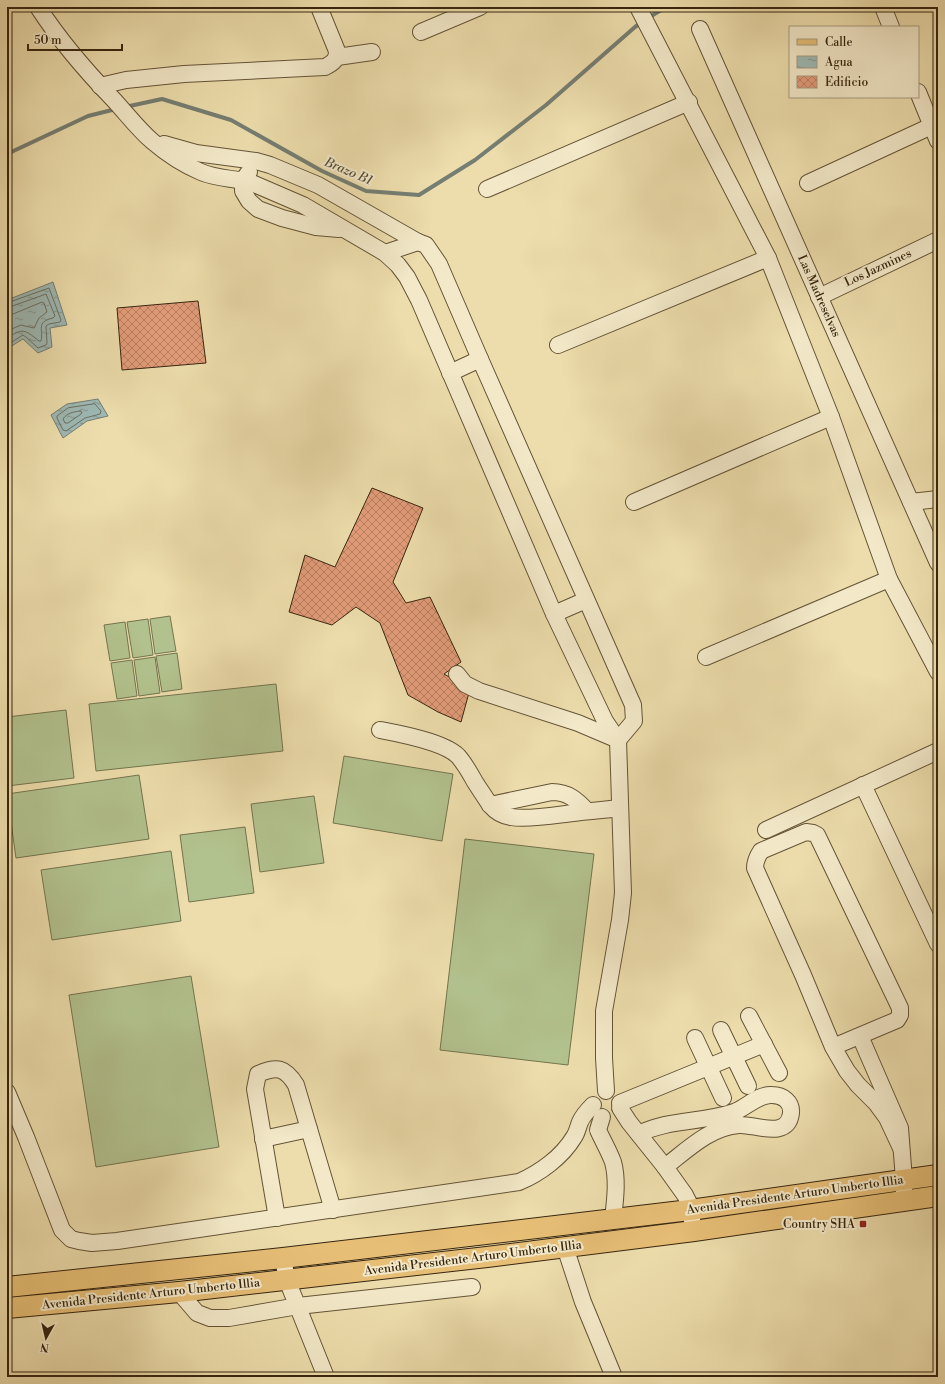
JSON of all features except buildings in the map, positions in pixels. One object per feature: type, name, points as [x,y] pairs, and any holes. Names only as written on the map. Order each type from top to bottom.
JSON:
[{"type":"main road","name":"Avenida Presidente Arturo Umberto Illia","points":[[7,1287],[283,1258],[690,1210],[938,1175]]},
{"type":"main road","name":"Avenida Presidente Arturo Umberto Illia","points":[[7,1308],[179,1292],[694,1232],[938,1196]]},
{"type":"street","points":[[38,7],[51,28],[74,58],[152,141],[181,161],[202,172],[223,178],[243,180],[252,183],[303,206],[385,254],[398,265],[407,277],[554,614],[605,721],[618,740],[623,893],[620,920],[604,1011],[606,1091]]},
{"type":"street","points":[[100,86],[126,80],[184,74],[325,67],[334,63],[337,57],[337,51],[319,7]]},
{"type":"street","points":[[421,32],[480,7]]},
{"type":"street","points":[[883,7],[891,26]]},
{"type":"street","points":[[639,8],[689,102],[768,258],[832,417],[889,579],[938,672]]},
{"type":"street","name":"Las Madreselvas","points":[[700,29],[938,563]]},
{"type":"street","points":[[337,57],[372,52]]},
{"type":"street","points":[[919,94],[935,124],[938,140]]},
{"type":"street","points":[[487,189],[689,102]]},
{"type":"street","points":[[808,183],[935,124]]},
{"type":"street","points":[[152,141],[196,153],[256,161],[270,165],[318,185],[418,242],[426,245],[439,264],[586,600],[634,705],[634,721],[618,740]]},
{"type":"street","points":[[256,161],[243,180],[243,191],[249,201],[258,209],[282,218],[316,226],[346,230]]},
{"type":"street","name":"Los Jazmines","points":[[819,297],[938,240]]},
{"type":"street","points":[[385,254],[418,242]]},
{"type":"street","points":[[558,345],[768,258]]},
{"type":"street","points":[[450,373],[480,359]]},
{"type":"street","points":[[634,502],[832,417]]},
{"type":"street","points":[[911,502],[938,499]]},
{"type":"street","points":[[706,658],[889,579]]},
{"type":"street","points":[[554,614],[586,600]]},
{"type":"street","points":[[457,674],[465,684],[479,690],[578,724],[618,740]]},
{"type":"street","points":[[380,730],[432,743],[454,753],[466,766],[490,805],[497,812],[512,817],[548,816],[620,808]]},
{"type":"street","points":[[766,830],[938,751]]},
{"type":"street","points":[[863,785],[938,944]]},
{"type":"street","points":[[490,805],[552,792],[559,792],[576,799],[587,811]]},
{"type":"street","points":[[833,1047],[898,1020],[900,1008],[817,835],[806,832],[761,851],[757,857],[755,868],[803,975],[833,1047],[847,1071],[858,1085],[876,1102],[901,1148]]},
{"type":"street","points":[[749,1016],[779,1073]]},
{"type":"street","points":[[721,1030],[748,1086]]},
{"type":"street","points":[[860,1036],[900,1128],[904,1201]]},
{"type":"street","points":[[695,1038],[723,1098]]},
{"type":"street","points":[[620,1105],[764,1044]]},
{"type":"street","points":[[276,1218],[255,1094],[255,1082],[258,1074],[270,1069],[280,1069],[290,1076],[296,1085],[333,1210]]},
{"type":"street","points":[[614,1219],[616,1189],[614,1170],[594,1101],[598,1094],[606,1091],[610,1091],[617,1095],[620,1105],[629,1122],[669,1171],[689,1203],[694,1232]]},
{"type":"street","points":[[7,1092],[26,1136],[62,1230],[72,1239],[92,1243],[117,1241],[519,1182],[532,1177],[556,1159],[575,1136],[598,1117]]},
{"type":"street","points":[[639,1134],[658,1126],[700,1120],[734,1112],[759,1098],[770,1094],[783,1098],[789,1104],[791,1112],[790,1117],[786,1125],[783,1127],[776,1129],[739,1125],[721,1129],[701,1140],[669,1171]]},
{"type":"street","points":[[575,1136],[585,1112],[598,1117],[611,1117],[618,1112],[620,1105]]},
{"type":"street","points":[[263,1139],[309,1129]]},
{"type":"street","points":[[565,1247],[583,1302],[614,1377]]},
{"type":"street","points":[[283,1258],[287,1280],[326,1377]]},
{"type":"street","points":[[179,1292],[197,1313],[210,1318],[229,1318],[298,1306],[472,1287]]},
{"type":"green space","points":[[170,616],[176,651],[155,654],[150,619]]},
{"type":"green space","points":[[148,619],[153,655],[133,658],[127,622]]},
{"type":"green space","points":[[125,622],[130,658],[110,661],[104,625]]},
{"type":"green space","points":[[177,653],[182,689],[162,692],[156,656]]},
{"type":"green space","points":[[155,657],[160,693],[139,696],[134,660]]},
{"type":"green space","points":[[132,660],[137,696],[117,699],[111,663]]},
{"type":"green space","points":[[276,684],[283,751],[96,771],[89,704]]},
{"type":"green space","points":[[66,710],[74,778],[7,786],[7,717]]},
{"type":"green space","points":[[344,756],[453,774],[442,841],[333,823]]},
{"type":"green space","points":[[139,775],[149,839],[16,858],[7,794]]},
{"type":"green space","points":[[314,796],[324,863],[260,872],[251,804]]},
{"type":"green space","points":[[245,827],[254,893],[189,902],[180,835]]},
{"type":"green space","points":[[465,839],[594,854],[568,1065],[440,1050]]},
{"type":"green space","points":[[171,851],[181,921],[52,940],[41,870]]},
{"type":"green space","points":[[191,976],[219,1147],[96,1167],[69,995]]},
{"type":"water","points":[[53,282],[67,325],[50,328],[52,347],[38,353],[23,339],[10,347],[11,363],[7,366],[7,300]]},
{"type":"water","points":[[98,399],[108,416],[87,421],[63,438],[51,415],[67,404]]},
{"type":"waterway","name":"Brazo B1","points":[[648,18],[666,7]]},
{"type":"waterway","name":"Brazo B1","points":[[125,107],[162,99],[231,120],[322,171],[366,191],[419,195],[475,160],[546,105],[642,22]]},
{"type":"waterway","name":"Brazo B1","points":[[7,154],[88,116],[116,109]]},
{"type":"place","name":"Country SHA","points":[[863,1224]]}]
